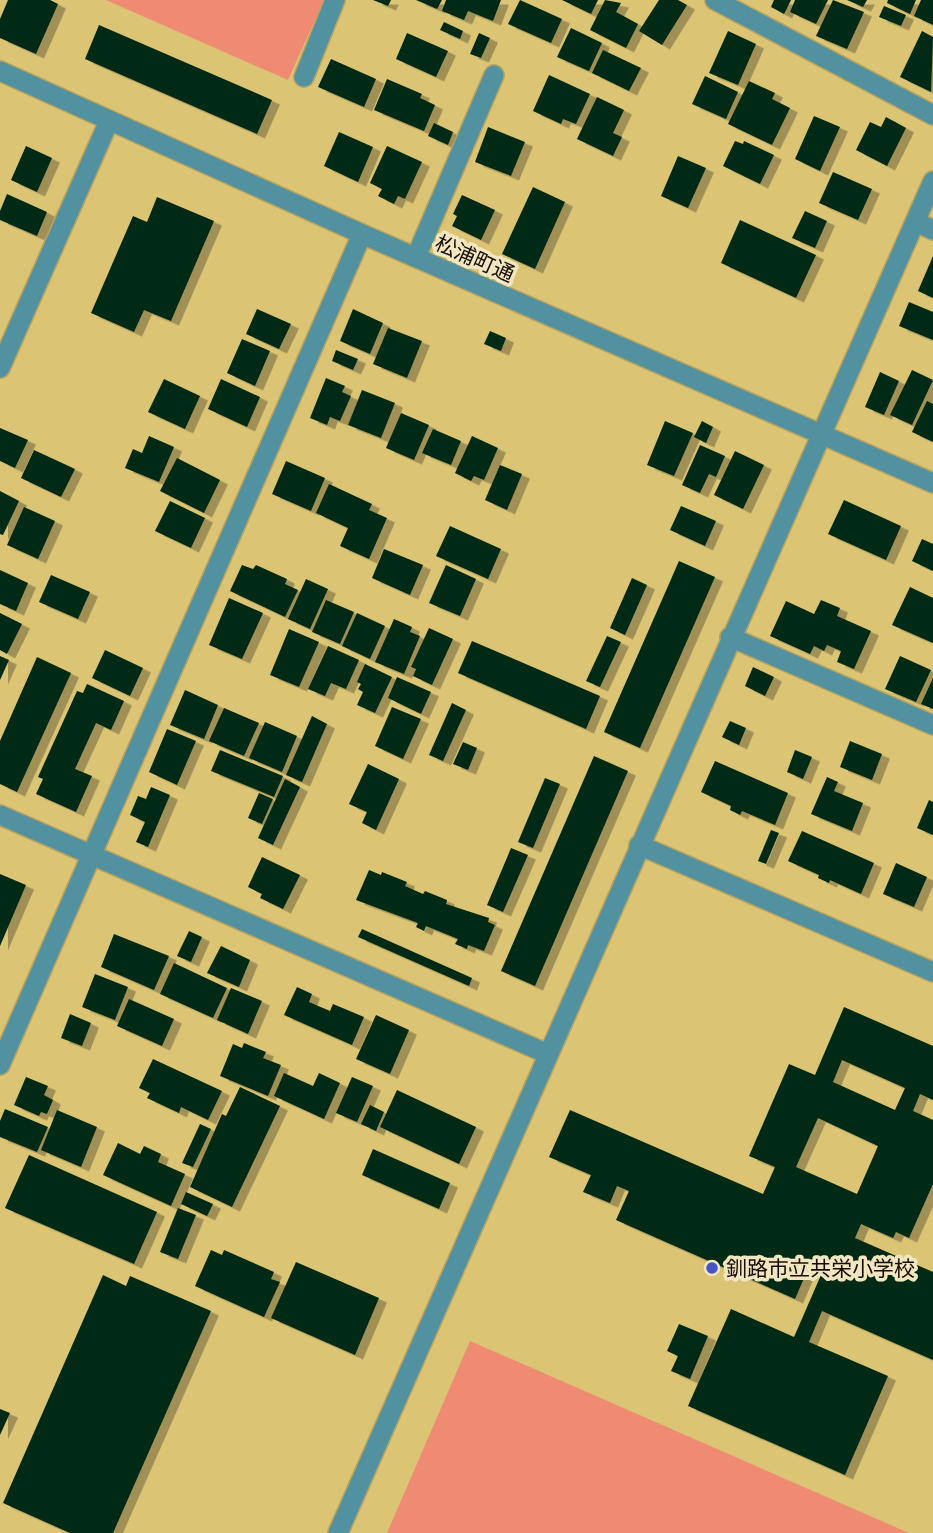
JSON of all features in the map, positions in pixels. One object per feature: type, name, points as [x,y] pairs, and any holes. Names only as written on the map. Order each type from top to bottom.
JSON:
[{"type":"street","points":[[304,77],[335,0]]},
{"type":"street","points":[[715,0],[933,115]]},
{"type":"street","name":"松浦町通","points":[[0,71],[362,234],[933,483]]},
{"type":"street","points":[[416,257],[494,75]]},
{"type":"street","points":[[0,368],[109,121]]},
{"type":"street","points":[[338,1533],[820,433],[924,226],[933,181]]},
{"type":"street","points":[[0,1065],[362,234]]},
{"type":"street","points":[[730,636],[933,725]]},
{"type":"street","points":[[0,815],[548,1054]]},
{"type":"street","points":[[639,845],[933,972]]},
{"type":"shaded area","points":[[106,0],[324,0],[288,80]]},
{"type":"shaded area","points":[[470,1341],[909,1533],[387,1533]]},
{"type":"building","points":[[8,0],[50,0],[58,4],[36,54],[0,38],[0,19]]},
{"type":"building","points":[[373,0],[391,0],[388,6]]},
{"type":"building","points":[[416,0],[442,0],[437,9]]},
{"type":"building","points":[[446,0],[501,0],[493,21],[468,11],[464,20],[442,11]]},
{"type":"building","points":[[520,0],[562,19],[551,43],[508,24]]},
{"type":"building","points":[[562,0],[598,0],[591,14]]},
{"type":"building","points":[[605,0],[621,3],[616,12],[638,24],[626,48],[590,30]]},
{"type":"building","points":[[659,0],[678,0],[687,5],[662,45],[639,31]]},
{"type":"building","points":[[774,0],[791,0],[784,14],[771,7]]},
{"type":"building","points":[[795,0],[828,0],[816,24],[790,12]]},
{"type":"building","points":[[833,0],[864,12],[847,49],[816,36]]},
{"type":"building","points":[[847,0],[867,0],[863,7]]},
{"type":"building","points":[[888,0],[916,0],[910,14],[887,3]]},
{"type":"building","points":[[921,0],[933,0],[933,25],[914,16]]},
{"type":"building","points":[[884,6],[906,15],[901,26],[879,17]]},
{"type":"building","points":[[444,22],[463,31],[460,39],[440,30]]},
{"type":"building","points":[[99,25],[272,100],[257,134],[85,59]]},
{"type":"building","points":[[571,28],[602,43],[589,71],[557,57]]},
{"type":"building","points":[[728,31],[756,44],[738,85],[709,73]]},
{"type":"building","points":[[922,31],[933,37],[931,92],[900,77]]},
{"type":"building","points":[[407,33],[448,51],[436,77],[396,59]]},
{"type":"building","points":[[479,33],[490,38],[481,58],[470,54]]},
{"type":"building","points":[[603,50],[641,68],[629,91],[592,73]]},
{"type":"building","points":[[331,59],[376,79],[364,107],[318,87]]},
{"type":"building","points":[[549,75],[590,94],[576,124],[563,119],[561,124],[533,111]]},
{"type":"building","points":[[705,76],[738,92],[726,119],[692,104]]},
{"type":"building","points":[[387,79],[422,94],[420,98],[435,105],[424,131],[374,110]]},
{"type":"building","points":[[749,81],[775,93],[772,99],[790,108],[772,145],[728,124]]},
{"type":"building","points":[[597,97],[624,110],[613,133],[622,137],[613,156],[577,139]]},
{"type":"building","points":[[814,116],[840,127],[820,171],[795,159]]},
{"type":"building","points":[[886,117],[906,128],[887,166],[856,150],[870,122],[881,127]]},
{"type":"building","points":[[434,123],[453,132],[448,145],[428,136]]},
{"type":"building","points":[[488,127],[525,142],[511,176],[475,162]]},
{"type":"building","points":[[339,132],[373,147],[358,182],[324,166]]},
{"type":"building","points":[[735,141],[743,144],[744,141],[774,155],[760,184],[723,166]]},
{"type":"building","points":[[26,146],[52,158],[37,192],[11,180]]},
{"type":"building","points":[[387,146],[422,162],[405,199],[398,196],[394,204],[378,196],[382,189],[370,183]]},
{"type":"building","points":[[678,156],[706,168],[688,208],[661,196]]},
{"type":"building","points":[[833,172],[872,189],[858,220],[819,203]]},
{"type":"building","points":[[533,187],[565,202],[535,269],[502,254]]},
{"type":"building","points":[[7,194],[47,212],[37,236],[0,220],[0,211]]},
{"type":"building","points":[[462,195],[495,210],[481,240],[452,226],[457,216],[453,214]]},
{"type":"building","points":[[157,197],[214,221],[171,321],[144,310],[134,332],[91,313],[133,216],[147,222]]},
{"type":"building","points":[[805,211],[827,221],[815,248],[792,238]]},
{"type":"building","points":[[740,220],[816,255],[796,298],[721,263]]},
{"type":"building","points":[[933,256],[933,298],[918,291]]},
{"type":"building","points":[[909,302],[933,312],[933,340],[899,326]]},
{"type":"building","points":[[257,309],[291,324],[279,349],[246,334]]},
{"type":"building","points":[[353,309],[383,323],[370,354],[340,341]]},
{"type":"building","points":[[388,328],[422,341],[407,378],[373,364]]},
{"type":"building","points":[[490,331],[506,338],[501,351],[484,344]]},
{"type":"building","points":[[242,339],[270,351],[255,386],[227,373]]},
{"type":"building","points":[[336,350],[358,359],[353,370],[332,361]]},
{"type":"building","points":[[912,370],[933,380],[912,425],[890,415]]},
{"type":"building","points":[[880,372],[899,381],[884,415],[865,407]]},
{"type":"building","points":[[326,378],[345,386],[342,392],[351,396],[340,421],[330,417],[327,425],[310,418]]},
{"type":"building","points":[[164,379],[200,396],[185,429],[148,412]]},
{"type":"building","points":[[221,379],[260,397],[247,427],[208,409]]},
{"type":"building","points":[[362,390],[395,403],[381,438],[348,425]]},
{"type":"building","points":[[927,401],[933,404],[933,442],[912,432]]},
{"type":"building","points":[[401,413],[429,425],[414,460],[386,448]]},
{"type":"building","points":[[665,421],[693,433],[674,476],[647,465]]},
{"type":"building","points":[[702,421],[713,427],[706,443],[694,437]]},
{"type":"building","points":[[0,428],[28,440],[15,468],[0,461]]},
{"type":"building","points":[[433,429],[461,441],[451,465],[422,453]]},
{"type":"building","points":[[149,436],[174,447],[159,482],[125,468],[133,449],[142,453]]},
{"type":"building","points":[[472,436],[498,448],[484,480],[474,476],[471,481],[455,473]]},
{"type":"building","points":[[700,445],[725,456],[716,477],[709,474],[700,493],[682,485]]},
{"type":"building","points":[[34,450],[75,469],[61,497],[21,478]]},
{"type":"building","points":[[735,451],[764,465],[743,509],[714,495]]},
{"type":"building","points":[[177,458],[220,480],[204,513],[160,491]]},
{"type":"building","points":[[286,461],[325,478],[311,511],[272,494]]},
{"type":"building","points":[[500,465],[522,474],[507,510],[485,500]]},
{"type":"building","points":[[329,484],[372,504],[369,510],[387,518],[369,559],[340,546],[348,528],[316,513]]},
{"type":"building","points":[[0,491],[19,501],[3,535],[0,534]]},
{"type":"building","points":[[844,500],[901,526],[886,560],[828,534]]},
{"type":"building","points":[[170,501],[205,518],[191,548],[155,531]]},
{"type":"building","points":[[681,506],[716,521],[705,546],[670,530]]},
{"type":"building","points":[[24,507],[55,521],[38,559],[7,545]]},
{"type":"building","points":[[450,526],[501,549],[488,579],[436,556]]},
{"type":"building","points":[[922,539],[933,544],[933,571],[912,561]]},
{"type":"building","points":[[384,549],[423,565],[410,595],[372,578]]},
{"type":"building","points":[[679,561],[715,577],[640,748],[604,732]]},
{"type":"building","points":[[242,565],[253,569],[256,565],[287,579],[285,584],[298,590],[285,617],[230,591]]},
{"type":"building","points":[[446,565],[476,579],[460,616],[429,603]]},
{"type":"building","points":[[0,570],[28,583],[16,611],[0,604]]},
{"type":"building","points":[[51,575],[90,592],[78,619],[39,602]]},
{"type":"building","points":[[632,578],[647,585],[625,635],[610,628]]},
{"type":"building","points":[[306,579],[328,589],[310,629],[288,619]]},
{"type":"building","points":[[910,587],[933,598],[933,643],[892,625]]},
{"type":"building","points":[[229,598],[263,613],[242,659],[209,645]]},
{"type":"building","points":[[326,600],[354,612],[340,644],[312,632]]},
{"type":"building","points":[[821,600],[840,608],[837,616],[871,631],[854,669],[837,662],[841,651],[827,645],[824,651],[814,646],[810,654],[770,636],[786,601],[814,614]]},
{"type":"building","points":[[0,613],[22,624],[7,654],[0,650]]},
{"type":"building","points":[[357,613],[385,626],[370,659],[342,646]]},
{"type":"building","points":[[394,619],[412,627],[410,632],[420,636],[404,674],[375,662]]},
{"type":"building","points":[[429,628],[453,639],[432,685],[413,676],[416,669],[411,667]]},
{"type":"building","points":[[289,629],[319,642],[299,687],[270,675]]},
{"type":"building","points":[[607,636],[621,642],[600,687],[586,681]]},
{"type":"building","points":[[472,641],[600,696],[586,729],[458,673]]},
{"type":"building","points":[[328,646],[359,660],[346,689],[331,683],[325,696],[308,689]]},
{"type":"building","points":[[105,650],[143,668],[130,696],[92,678]]},
{"type":"building","points":[[0,656],[9,660],[0,680]]},
{"type":"building","points":[[900,656],[931,670],[916,702],[885,689]]},
{"type":"building","points":[[37,657],[71,673],[17,792],[0,784],[0,741]]},
{"type":"building","points":[[365,664],[392,677],[375,713],[357,705],[363,692],[358,689],[361,684],[357,682]]},
{"type":"building","points":[[753,667],[774,677],[765,696],[745,686]]},
{"type":"building","points":[[397,677],[431,692],[421,714],[388,698]]},
{"type":"building","points":[[933,678],[933,709],[921,704]]},
{"type":"building","points":[[87,684],[124,701],[111,730],[96,723],[75,769],[92,776],[76,812],[36,794],[43,779],[38,777],[77,691],[83,693]]},
{"type":"building","points":[[185,690],[218,705],[204,739],[170,725]]},
{"type":"building","points":[[452,703],[466,710],[443,761],[429,755]]},
{"type":"building","points":[[392,707],[421,719],[403,759],[375,746]]},
{"type":"building","points":[[224,708],[259,723],[244,756],[209,741]]},
{"type":"building","points":[[312,716],[327,724],[302,782],[286,775]]},
{"type":"building","points":[[730,721],[746,728],[739,745],[722,737]]},
{"type":"building","points":[[265,722],[297,736],[282,772],[249,758]]},
{"type":"building","points":[[167,729],[196,741],[177,785],[149,772]]},
{"type":"building","points":[[850,741],[882,754],[872,780],[840,767]]},
{"type":"building","points":[[463,742],[477,748],[468,770],[453,764]]},
{"type":"building","points":[[220,750],[283,776],[274,797],[211,771]]},
{"type":"building","points":[[795,750],[812,757],[803,779],[787,772]]},
{"type":"building","points":[[594,756],[628,771],[535,986],[501,971]]},
{"type":"building","points":[[715,761],[788,793],[775,825],[742,811],[740,815],[730,810],[731,806],[701,792]]},
{"type":"building","points":[[368,764],[399,779],[376,830],[362,823],[367,812],[349,804]]},
{"type":"building","points":[[827,777],[838,782],[834,791],[863,803],[852,831],[811,814]]},
{"type":"building","points":[[545,778],[560,784],[533,848],[518,842]]},
{"type":"building","points":[[285,779],[300,787],[273,845],[258,838]]},
{"type":"building","points":[[151,787],[170,795],[148,847],[136,842],[145,822],[130,815],[138,796],[146,799]]},
{"type":"building","points":[[259,793],[273,799],[262,824],[248,818]]},
{"type":"building","points":[[929,800],[933,802],[933,835],[917,828]]},
{"type":"building","points":[[771,830],[779,833],[766,864],[758,861]]},
{"type":"building","points":[[802,831],[874,863],[861,894],[830,880],[829,883],[818,878],[819,875],[788,861]]},
{"type":"building","points":[[511,848],[528,855],[503,912],[487,905]]},
{"type":"building","points":[[262,857],[300,875],[283,909],[260,898],[262,894],[248,887]]},
{"type":"building","points":[[896,863],[927,877],[914,907],[883,894]]},
{"type":"building","points":[[369,870],[407,882],[405,886],[447,900],[446,904],[489,918],[488,922],[495,925],[484,951],[468,945],[467,949],[455,944],[458,939],[426,926],[424,931],[416,927],[418,923],[356,900]]},
{"type":"building","points":[[0,874],[26,885],[0,946]]},
{"type":"building","points":[[362,929],[472,978],[469,986],[358,937]]},
{"type":"building","points":[[189,931],[202,937],[191,962],[177,956]]},
{"type":"building","points":[[114,934],[169,956],[154,990],[101,967]]},
{"type":"building","points":[[221,946],[250,960],[239,987],[207,973]]},
{"type":"building","points":[[174,963],[227,988],[213,1018],[160,994]]},
{"type":"building","points":[[95,974],[128,987],[115,1020],[82,1007]]},
{"type":"building","points":[[297,987],[312,994],[309,1002],[330,1011],[333,1004],[364,1017],[352,1045],[284,1015]]},
{"type":"building","points":[[231,988],[262,1001],[248,1034],[217,1020]]},
{"type":"building","points":[[129,999],[174,1019],[162,1046],[117,1026]]},
{"type":"building","points":[[844,1007],[933,1046],[933,1100],[920,1094],[913,1111],[933,1120],[933,1184],[909,1238],[896,1232],[893,1238],[861,1224],[855,1238],[933,1272],[933,1360],[822,1311],[809,1342],[888,1376],[845,1475],[688,1406],[731,1309],[794,1337],[821,1275],[808,1269],[795,1299],[616,1220],[629,1191],[617,1186],[610,1203],[583,1192],[591,1175],[549,1157],[570,1110],[763,1194],[775,1167],[749,1156],[789,1064],[815,1075]],"holes":[[[842,1060],[905,1088],[895,1110],[833,1082]],[[818,1118],[878,1146],[857,1194],[796,1167]]]},
{"type":"building","points":[[70,1014],[91,1023],[82,1046],[61,1038]]},
{"type":"building","points":[[376,1015],[409,1030],[390,1074],[356,1059]]},
{"type":"building","points":[[244,1043],[266,1052],[263,1058],[281,1065],[268,1096],[220,1076],[233,1044],[242,1048]]},
{"type":"building","points":[[153,1059],[222,1091],[208,1120],[181,1107],[179,1113],[147,1098],[150,1093],[139,1088]]},
{"type":"building","points":[[284,1073],[313,1086],[319,1073],[340,1083],[324,1119],[274,1096]]},
{"type":"building","points":[[26,1077],[48,1086],[44,1095],[53,1100],[47,1114],[41,1112],[39,1116],[14,1105]]},
{"type":"building","points":[[352,1077],[373,1086],[357,1122],[336,1113]]},
{"type":"building","points":[[240,1087],[280,1106],[232,1207],[190,1187],[222,1114],[226,1116]]},
{"type":"building","points":[[397,1090],[476,1127],[459,1164],[380,1127]]},
{"type":"building","points":[[370,1105],[384,1112],[376,1131],[361,1124]]},
{"type":"building","points":[[5,1109],[48,1127],[37,1152],[0,1137],[0,1121]]},
{"type":"building","points":[[57,1110],[97,1127],[81,1167],[41,1150]]},
{"type":"building","points":[[200,1124],[211,1129],[193,1167],[182,1163]]},
{"type":"building","points":[[118,1143],[140,1154],[144,1146],[161,1154],[158,1162],[185,1174],[171,1206],[103,1175]]},
{"type":"building","points":[[373,1149],[450,1183],[439,1209],[362,1175]]},
{"type":"building","points":[[29,1155],[157,1212],[134,1264],[5,1208]]},
{"type":"building","points":[[186,1192],[213,1204],[207,1216],[181,1204]]},
{"type":"building","points":[[178,1208],[196,1215],[178,1259],[160,1252]]},
{"type":"building","points":[[211,1250],[222,1255],[224,1250],[274,1272],[271,1279],[280,1282],[264,1317],[195,1286]]},
{"type":"building","points":[[296,1262],[379,1298],[355,1355],[271,1318]]},
{"type":"building","points":[[103,1275],[126,1286],[130,1276],[211,1311],[113,1533],[70,1533],[3,1503]]},
{"type":"building","points":[[679,1324],[708,1336],[690,1379],[671,1371],[678,1356],[667,1351]]},
{"type":"building","points":[[0,1409],[10,1413],[0,1435]]},
{"type":"place","name":"釧路市立共栄小学校","points":[[712,1268]]}]
